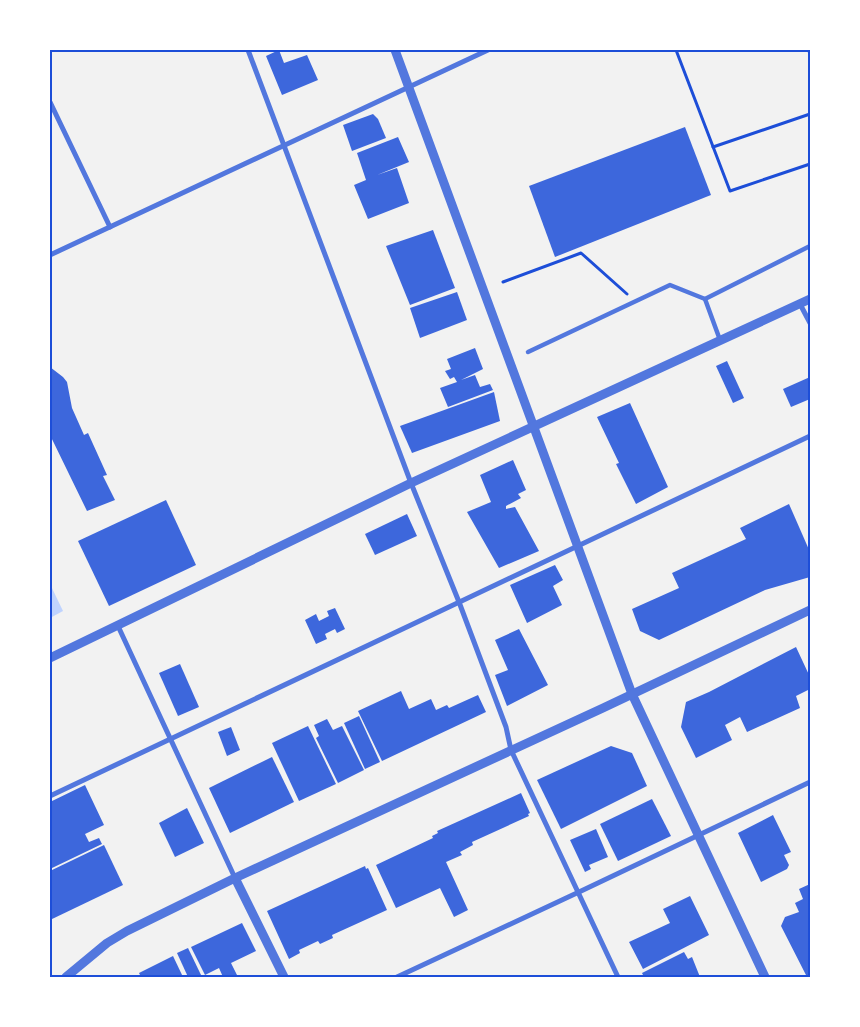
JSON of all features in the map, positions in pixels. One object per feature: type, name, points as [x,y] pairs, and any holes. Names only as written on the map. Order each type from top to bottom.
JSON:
[{"type":"street","points":[[248,50],[411,483],[459,602],[506,727],[512,750],[618,977]]},
{"type":"street","points":[[395,50],[632,694],[765,977]]},
{"type":"street","points":[[50,255],[488,50]]},
{"type":"street","points":[[50,102],[110,227]]},
{"type":"street","points":[[705,299],[810,246]]},
{"type":"street","points":[[528,352],[670,285],[705,299],[720,341]]},
{"type":"street","points":[[50,658],[411,483],[810,299]]},
{"type":"street","points":[[800,304],[810,323]]},
{"type":"street","points":[[50,796],[459,602],[578,548],[810,436]]},
{"type":"street","points":[[66,977],[107,943],[127,931],[235,878],[810,610]]},
{"type":"street","points":[[118,626],[169,739],[284,977]]},
{"type":"street","points":[[398,977],[810,782]]},
{"type":"path","points":[[676,50],[730,191],[810,164]]},
{"type":"path","points":[[808,50],[810,54]]},
{"type":"path","points":[[713,147],[810,114]]},
{"type":"path","points":[[503,282],[581,253],[635,302]]},
{"type":"water","points":[[50,584],[63,611],[50,618]]},
{"type":"building","points":[[279,50],[284,63],[307,55],[318,80],[282,95],[266,56]]},
{"type":"building","points":[[373,114],[378,119],[386,138],[352,151],[343,125]]},
{"type":"building","points":[[685,127],[711,195],[555,257],[529,186]]},
{"type":"building","points":[[398,137],[409,162],[377,175],[397,168],[409,203],[368,219],[354,185],[366,180],[357,153]]},
{"type":"building","points":[[433,230],[455,288],[410,305],[386,246]]},
{"type":"building","points":[[457,292],[467,320],[420,338],[410,308]]},
{"type":"building","points":[[475,348],[483,369],[461,380],[475,375],[480,387],[490,384],[493,390],[448,407],[440,388],[457,382],[454,377],[450,379],[445,371],[451,369],[447,359]]},
{"type":"building","points":[[727,361],[744,398],[733,403],[716,366]]},
{"type":"building","points":[[50,367],[67,382],[72,408],[84,435],[88,433],[107,475],[103,476],[115,500],[87,511],[50,435]]},
{"type":"building","points":[[810,377],[810,399],[791,407],[783,389]]},
{"type":"building","points":[[494,392],[500,421],[412,453],[400,426]]},
{"type":"building","points":[[630,403],[668,487],[636,504],[616,464],[619,463],[597,417]]},
{"type":"building","points":[[513,460],[526,490],[518,494],[521,498],[506,506],[506,509],[515,507],[539,551],[499,568],[467,512],[491,502],[480,475]]},
{"type":"building","points":[[166,500],[196,565],[109,606],[78,541]]},
{"type":"building","points":[[789,504],[810,552],[810,577],[765,590],[659,640],[640,631],[632,609],[679,588],[672,573],[746,539],[740,528]]},
{"type":"building","points":[[407,514],[417,536],[375,555],[365,534]]},
{"type":"building","points":[[555,565],[563,580],[553,586],[562,605],[527,623],[510,585]]},
{"type":"building","points":[[335,608],[345,629],[337,633],[335,629],[325,634],[327,639],[316,644],[305,620],[316,614],[319,621],[329,616],[327,611]]},
{"type":"building","points":[[519,629],[548,685],[507,706],[495,675],[508,670],[495,640]]},
{"type":"building","points":[[796,647],[810,677],[810,689],[796,696],[800,708],[747,732],[740,717],[725,725],[732,740],[696,758],[681,727],[686,702]]},
{"type":"building","points":[[180,664],[199,707],[178,716],[159,673]]},
{"type":"building","points":[[401,691],[409,709],[431,699],[436,710],[447,705],[449,708],[478,695],[486,712],[382,761],[358,711]]},
{"type":"building","points":[[359,716],[380,762],[365,769],[344,723]]},
{"type":"building","points":[[327,719],[333,730],[342,726],[364,770],[338,783],[316,738],[319,736],[314,725]]},
{"type":"building","points":[[308,726],[336,784],[299,801],[272,743]]},
{"type":"building","points":[[231,727],[240,750],[227,756],[218,732]]},
{"type":"building","points":[[611,746],[632,753],[647,786],[561,829],[537,780]]},
{"type":"building","points":[[272,757],[294,802],[230,833],[209,788]]},
{"type":"building","points":[[85,785],[104,825],[85,834],[89,842],[99,838],[102,844],[50,869],[50,802]]},
{"type":"building","points":[[521,793],[530,813],[528,814],[529,816],[472,842],[473,845],[460,852],[462,855],[446,862],[468,910],[454,917],[440,888],[396,908],[376,865],[433,838],[432,836],[438,833],[437,831]]},
{"type":"building","points":[[652,799],[671,836],[618,861],[600,824]]},
{"type":"building","points":[[187,808],[204,843],[175,857],[159,823]]},
{"type":"building","points":[[773,815],[791,852],[784,855],[789,865],[787,869],[761,882],[738,833]]},
{"type":"building","points":[[596,829],[608,857],[589,865],[591,869],[585,872],[570,840]]},
{"type":"building","points":[[104,845],[123,885],[50,920],[50,871]]},
{"type":"building","points":[[365,866],[366,869],[368,868],[387,910],[332,935],[333,938],[320,944],[318,941],[299,950],[300,953],[289,959],[267,911]]},
{"type":"building","points":[[810,884],[810,977],[807,977],[781,926],[785,917],[799,912],[795,903],[803,899],[799,889]]},
{"type":"building","points":[[690,896],[709,935],[643,969],[629,942],[670,923],[663,909]]},
{"type":"building","points":[[242,923],[256,951],[231,963],[238,977],[223,977],[219,968],[205,975],[191,947]]},
{"type":"building","points":[[188,948],[202,977],[188,977],[177,953]]},
{"type":"building","points":[[684,952],[688,959],[692,957],[700,977],[644,977],[642,973]]},
{"type":"building","points":[[173,956],[183,977],[141,977],[139,973]]}]
